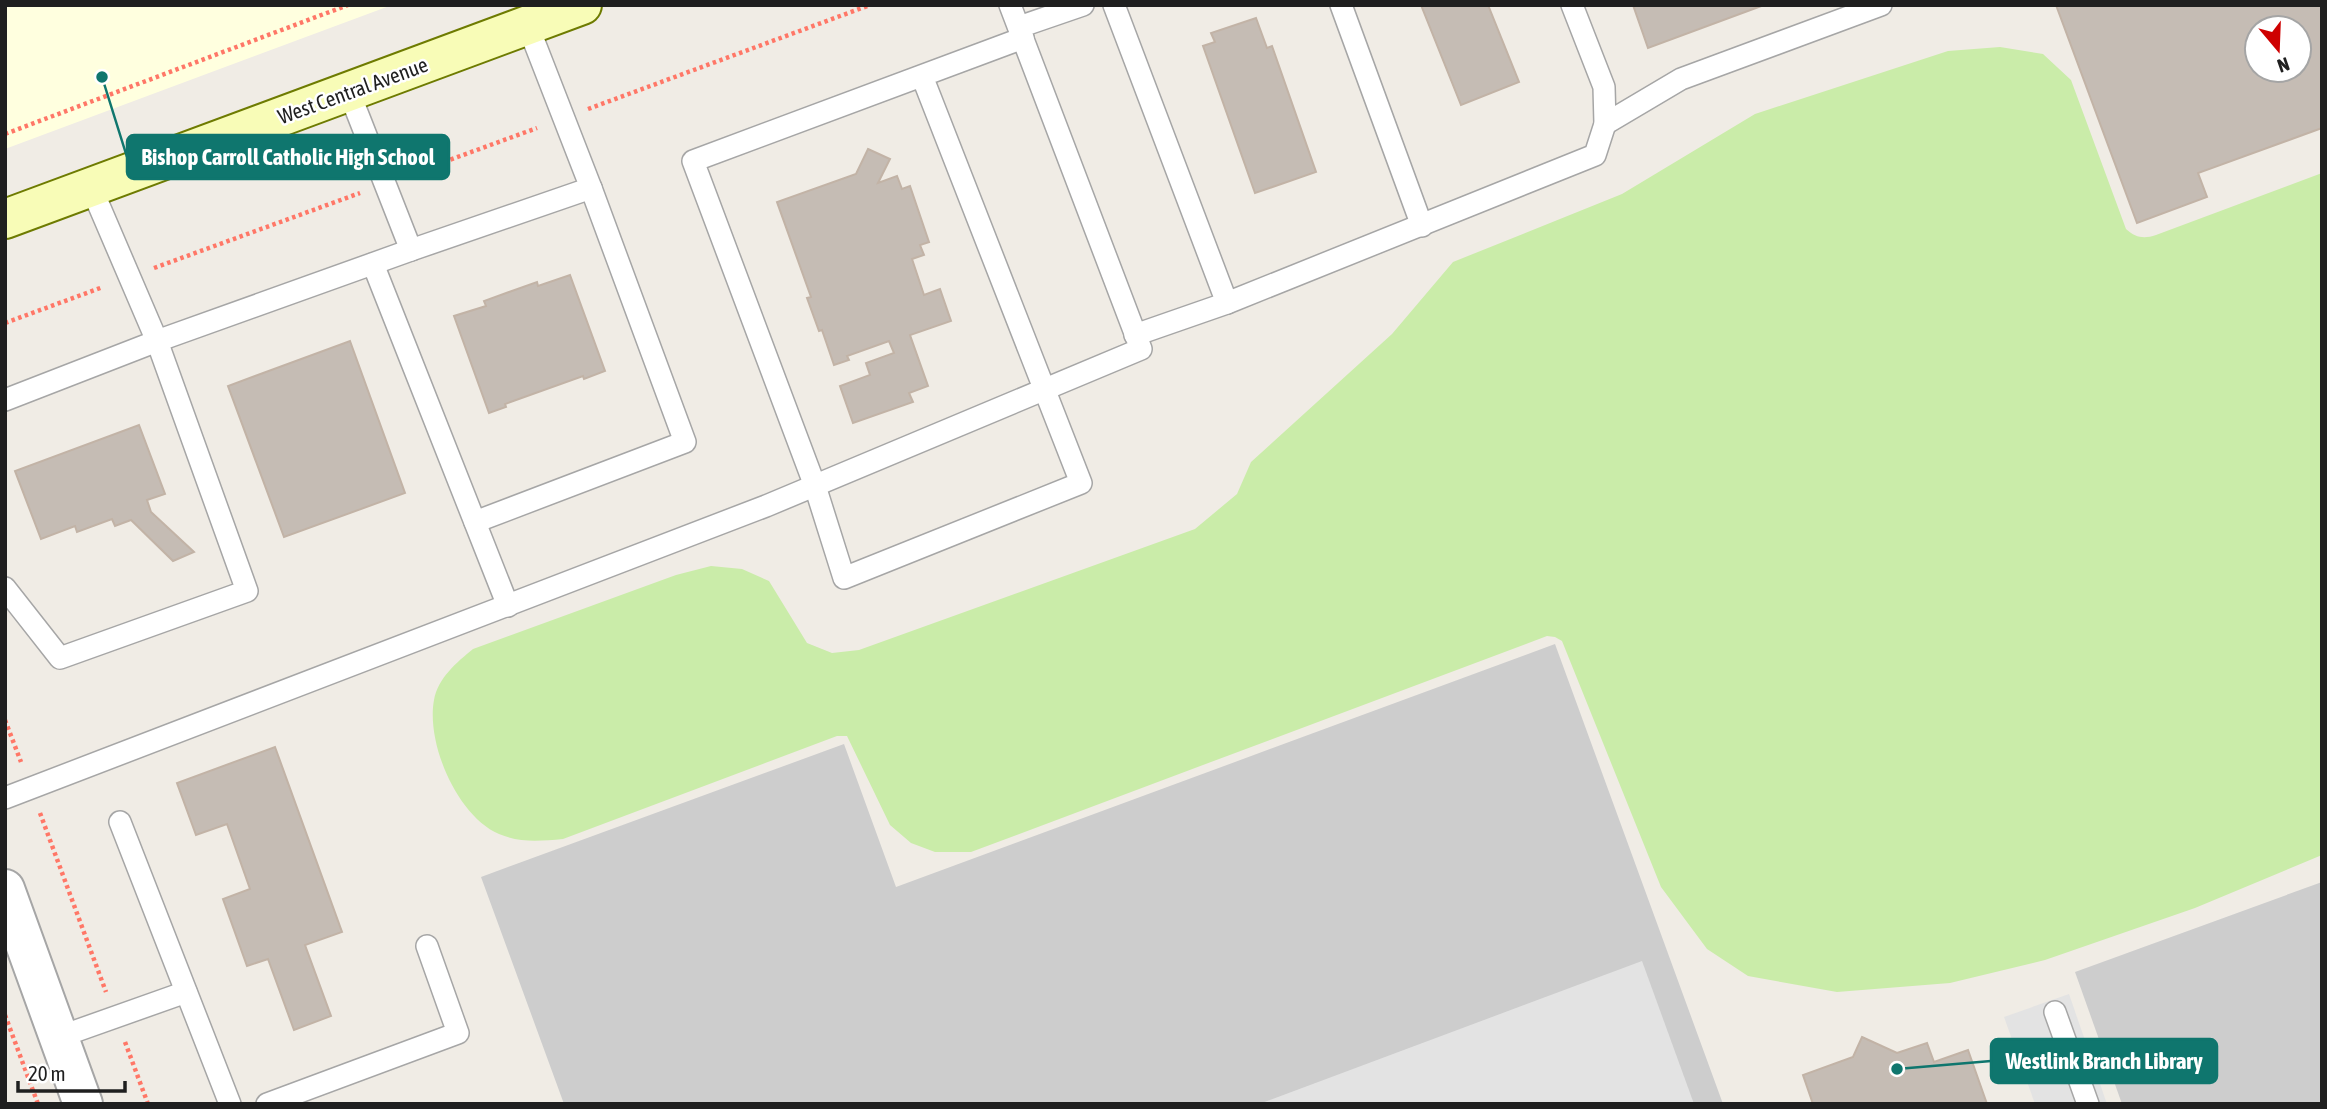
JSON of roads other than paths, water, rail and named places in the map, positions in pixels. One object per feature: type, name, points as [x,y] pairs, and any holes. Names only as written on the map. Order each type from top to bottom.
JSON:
[{"type":"main road","name":"West Central Avenue","points":[[5,219],[582,5]]},
{"type":"street","points":[[5,889],[83,1104]]},
{"type":"lane","points":[[5,798],[815,486],[1141,349],[1010,5]]},
{"type":"lane","points":[[922,76],[1081,483],[844,578],[815,486],[693,161],[922,76],[1083,5]]},
{"type":"lane","points":[[1114,5],[1227,303]]},
{"type":"lane","points":[[1342,5],[1422,226]]},
{"type":"lane","points":[[1135,335],[1227,303],[1595,155],[1605,124],[1604,87],[1572,5]]},
{"type":"lane","points":[[1605,124],[1681,79],[1878,6]]},
{"type":"lane","points":[[475,522],[685,442],[528,26]]},
{"type":"lane","points":[[349,92],[411,250]]},
{"type":"lane","points":[[5,588],[60,658],[247,591],[157,341],[91,187]]},
{"type":"lane","points":[[5,400],[157,341],[591,188]]},
{"type":"lane","points":[[373,264],[508,606]]},
{"type":"lane","points":[[120,822],[230,1104]]},
{"type":"lane","points":[[267,1104],[458,1033],[427,946]]},
{"type":"lane","points":[[59,1037],[186,992]]},
{"type":"lane","points":[[2055,1012],[2088,1104]]},
{"type":"place","name":"Bishop Carroll Catholic High School","points":[[102,77]]},
{"type":"place","name":"Westlink Branch Library","points":[[1897,1069]]}]
